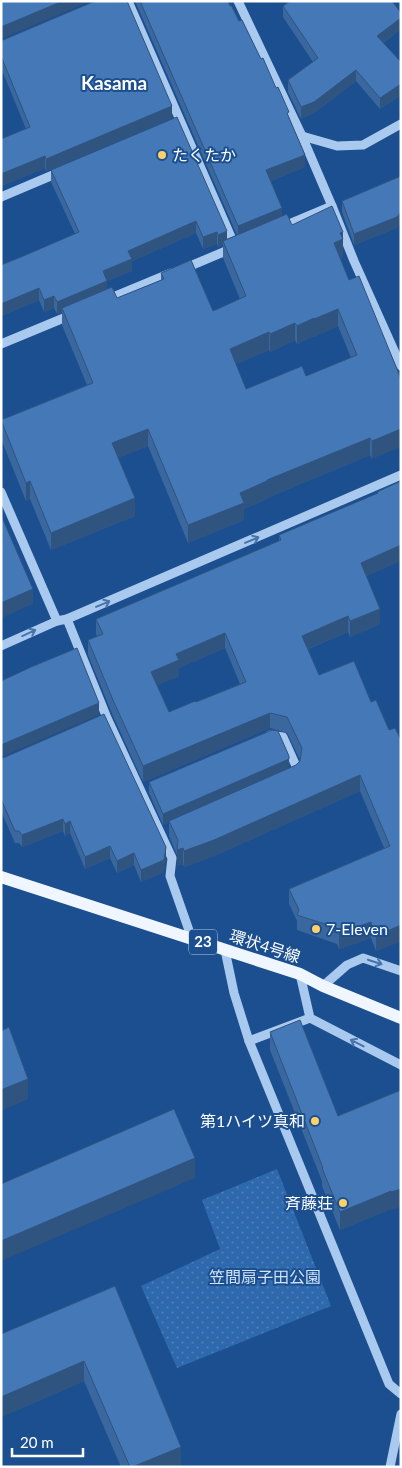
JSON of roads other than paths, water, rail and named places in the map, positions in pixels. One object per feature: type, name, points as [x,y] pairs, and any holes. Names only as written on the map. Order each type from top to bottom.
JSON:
[{"type":"main road","name":"環状4号線","points":[[1,877],[300,974],[323,986],[401,1018]]},
{"type":"street","points":[[100,303],[240,245],[180,121],[128,1]]},
{"type":"street","points":[[238,1],[302,136],[354,261],[401,366]]},
{"type":"street","points":[[171,125],[180,121]]},
{"type":"street","points":[[302,136],[337,146],[363,145],[401,124]]},
{"type":"street","points":[[1,197],[73,166]]},
{"type":"street","points":[[270,232],[332,206]]},
{"type":"street","points":[[1,344],[82,310]]},
{"type":"street","points":[[1,646],[401,475]]},
{"type":"street","points":[[1,492],[57,621]]},
{"type":"street","points":[[67,619],[102,720],[144,788],[164,831],[172,858],[170,876],[192,939]]},
{"type":"street","points":[[263,738],[272,734],[283,737],[296,766],[294,775],[285,779]]},
{"type":"street","points":[[225,950],[234,994],[249,1041],[389,1384],[401,1394]]},
{"type":"street","points":[[323,986],[347,965],[363,958],[401,971]]},
{"type":"street","points":[[300,974],[310,1018]]},
{"type":"street","points":[[249,1041],[310,1018],[401,1065]]},
{"type":"street","points":[[390,1467],[401,1414]]},
{"type":"place","name":"たくたか","points":[[162,155]]},
{"type":"place","name":"7-Eleven","points":[[316,929]]},
{"type":"place","name":"第1ハイツ真和","points":[[315,1121]]},
{"type":"place","name":"斉藤荘","points":[[343,1203]]},
{"type":"district","name":"Kasama","points":[[114,83]]},
{"type":"park label","name":"笠間扇子田公園","points":[[265,1277]]}]
